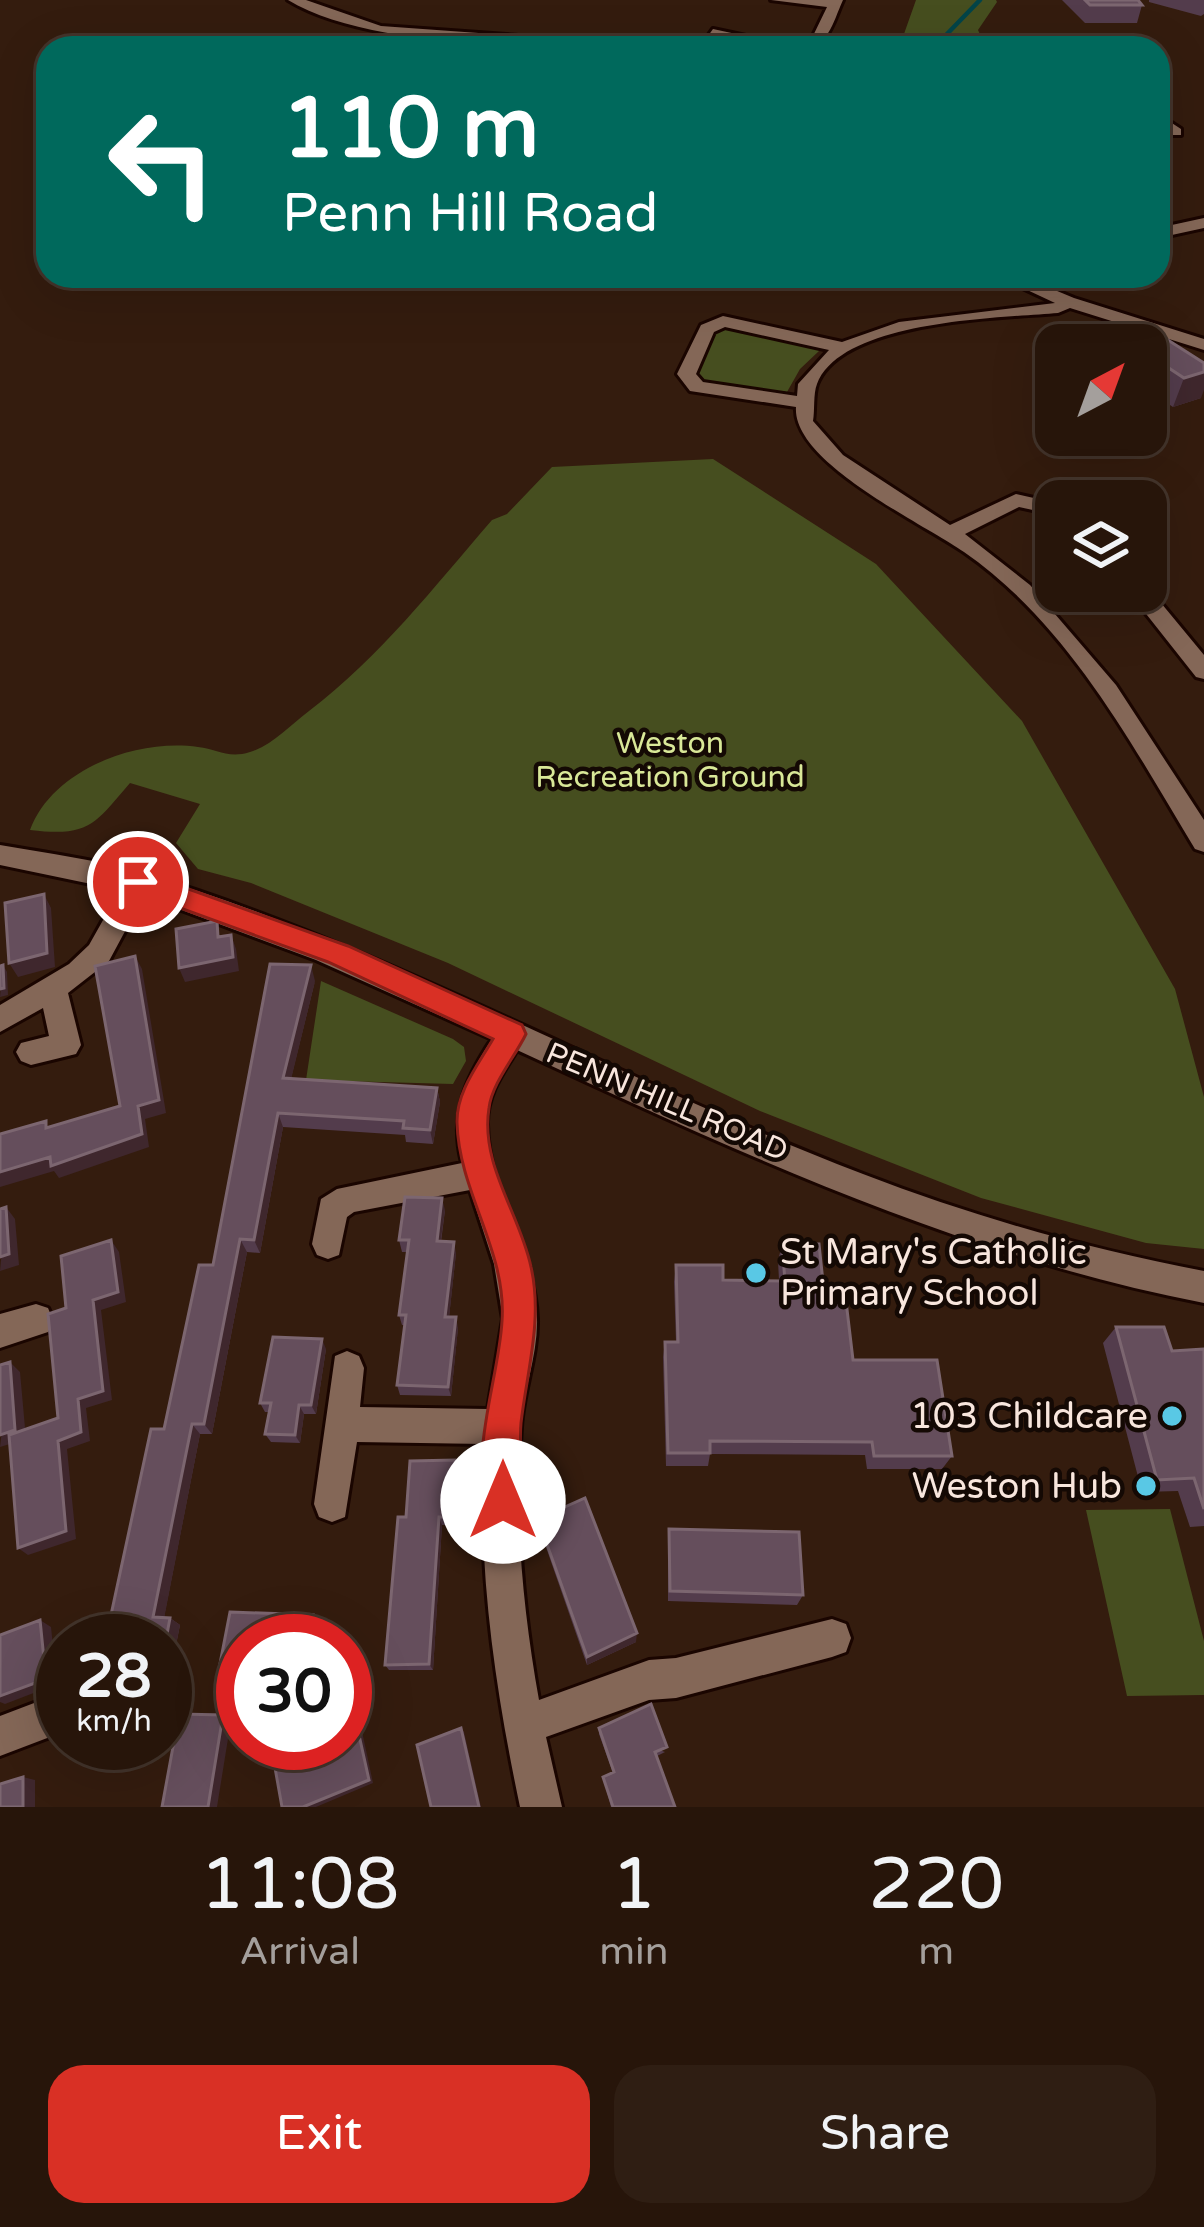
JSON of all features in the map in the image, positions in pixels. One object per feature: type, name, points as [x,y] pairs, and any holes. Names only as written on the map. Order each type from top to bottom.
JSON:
[{"type":"street","points":[[294,0],[379,30],[463,36]]},
{"type":"street","points":[[775,1],[836,2],[820,36]]},
{"type":"street","points":[[712,33],[726,36]]},
{"type":"street","points":[[1170,230],[1204,223]]},
{"type":"street","points":[[1033,288],[1204,345]]},
{"type":"street","points":[[1040,291],[1045,288]]},
{"type":"street","points":[[1068,302],[1058,308],[889,330],[840,347],[812,372],[805,415],[822,448],[952,532],[1016,582],[1103,680],[1204,842]]},
{"type":"street","points":[[805,415],[697,387],[686,374],[707,329],[723,321],[840,347]]},
{"type":"street","points":[[952,532],[1016,500],[1035,504]]},
{"type":"street","points":[[1156,612],[1204,671]]},
{"type":"street","name":"PENN HILL ROAD","points":[[0,855],[138,882],[338,954],[511,1034],[914,1207],[1090,1264],[1204,1287]]},
{"type":"street","points":[[0,1020],[53,990],[99,953],[138,882]]},
{"type":"street","points":[[31,1052],[66,1045],[53,990]]},
{"type":"street","points":[[511,1034],[474,1100],[472,1123],[480,1174],[515,1266],[517,1284],[520,1319],[503,1427],[504,1575],[522,1726],[541,1807]]},
{"type":"street","points":[[328,1244],[332,1209],[348,1199],[480,1174]]},
{"type":"street","points":[[0,1331],[36,1320]]},
{"type":"street","points":[[332,1504],[347,1368]]},
{"type":"street","points":[[342,1424],[503,1427]]},
{"type":"street","points":[[522,1726],[649,1681],[832,1638]]},
{"type":"street","points":[[0,1736],[36,1722]]},
{"type":"green space","points":[[916,0],[997,2],[978,30],[981,36],[903,36]]},
{"type":"green space","points":[[729,326],[819,351],[800,369],[787,392],[702,383],[697,376],[715,333]]},
{"type":"green space","name":"Weston Recreation Ground","points":[[713,459],[876,564],[1022,721],[1175,989],[1204,1097],[1204,1249],[1146,1243],[981,1198],[760,1111],[448,963],[251,883],[198,869],[176,843],[200,804],[130,783],[89,825],[65,832],[30,830],[57,790],[76,775],[123,753],[174,746],[242,754],[274,740],[359,668],[492,520],[507,514],[552,467]]},
{"type":"green space","points":[[321,981],[464,1047],[466,1061],[453,1084],[306,1080]]},
{"type":"green space","points":[[1170,1509],[1204,1641],[1204,1695],[1127,1696],[1086,1510]]},
{"type":"building","points":[[1085,0],[1138,0],[1142,5],[1090,5]]},
{"type":"building","points":[[1167,339],[1204,363],[1204,372],[1184,378],[1167,367]]},
{"type":"building","points":[[44,894],[47,953],[9,963],[5,903]]},
{"type":"building","points":[[217,921],[218,937],[231,935],[233,957],[179,968],[176,929]]},
{"type":"building","points":[[135,956],[159,1100],[138,1106],[142,1134],[51,1166],[50,1157],[0,1172],[0,1134],[46,1121],[46,1128],[120,1106],[95,966]]},
{"type":"building","points":[[270,964],[311,965],[283,1078],[437,1088],[430,1130],[403,1128],[404,1121],[278,1113],[254,1240],[240,1239],[204,1424],[192,1424],[154,1614],[111,1614],[151,1429],[164,1429],[199,1265],[213,1265]]},
{"type":"building","points":[[405,1197],[442,1198],[437,1241],[454,1242],[445,1317],[456,1317],[448,1387],[397,1385],[406,1315],[399,1315],[409,1240],[399,1240]]},
{"type":"building","points":[[6,1207],[9,1254],[0,1257],[0,1209]]},
{"type":"building","points":[[111,1240],[118,1292],[93,1300],[103,1391],[78,1399],[81,1432],[58,1441],[66,1531],[18,1548],[9,1435],[58,1418],[48,1314],[66,1308],[61,1256]]},
{"type":"building","points":[[782,1244],[819,1244],[825,1301],[846,1301],[853,1360],[937,1360],[952,1456],[874,1456],[872,1442],[710,1441],[710,1453],[668,1453],[665,1342],[678,1342],[676,1265],[723,1265],[723,1280],[785,1281]]},
{"type":"building","points":[[1116,1327],[1164,1327],[1172,1351],[1204,1349],[1204,1509],[1194,1478],[1157,1480]]},
{"type":"building","points":[[273,1337],[322,1339],[311,1405],[299,1405],[295,1435],[265,1434],[271,1403],[260,1403]]},
{"type":"building","points":[[10,1362],[15,1430],[0,1435],[0,1365]]},
{"type":"building","points":[[455,1460],[452,1517],[439,1517],[429,1664],[385,1665],[398,1517],[406,1517],[410,1461]]},
{"type":"building","points":[[585,1498],[637,1633],[587,1657],[538,1519]]},
{"type":"building","points":[[669,1529],[799,1532],[803,1595],[670,1591]]},
{"type":"building","points":[[36,1622],[36,1683],[0,1696],[0,1635]]},
{"type":"building","points":[[651,1704],[667,1747],[655,1752],[675,1807],[613,1807],[603,1777],[614,1772],[599,1728]]},
{"type":"building","points":[[192,1714],[216,1715],[216,1758],[208,1807],[162,1807],[169,1770],[192,1770]]},
{"type":"building","points":[[461,1728],[479,1807],[431,1807],[417,1745]]},
{"type":"building","points":[[275,1770],[367,1770],[369,1780],[303,1807],[282,1807]]},
{"type":"building","points":[[23,1777],[23,1807],[0,1807],[0,1784]]},
{"type":"waterway","points":[[948,36],[980,0]]},
{"type":"place","name":"St Mary's Catholic Primary School","points":[[756,1273]]},
{"type":"place","name":"103 Childcare","points":[[1172,1416]]},
{"type":"place","name":"Weston Hub","points":[[1146,1486]]},
{"type":"route","points":[[138,882],[338,954],[511,1034],[474,1100],[472,1123],[480,1174],[515,1266],[520,1319],[503,1427],[503,1501]]}]
